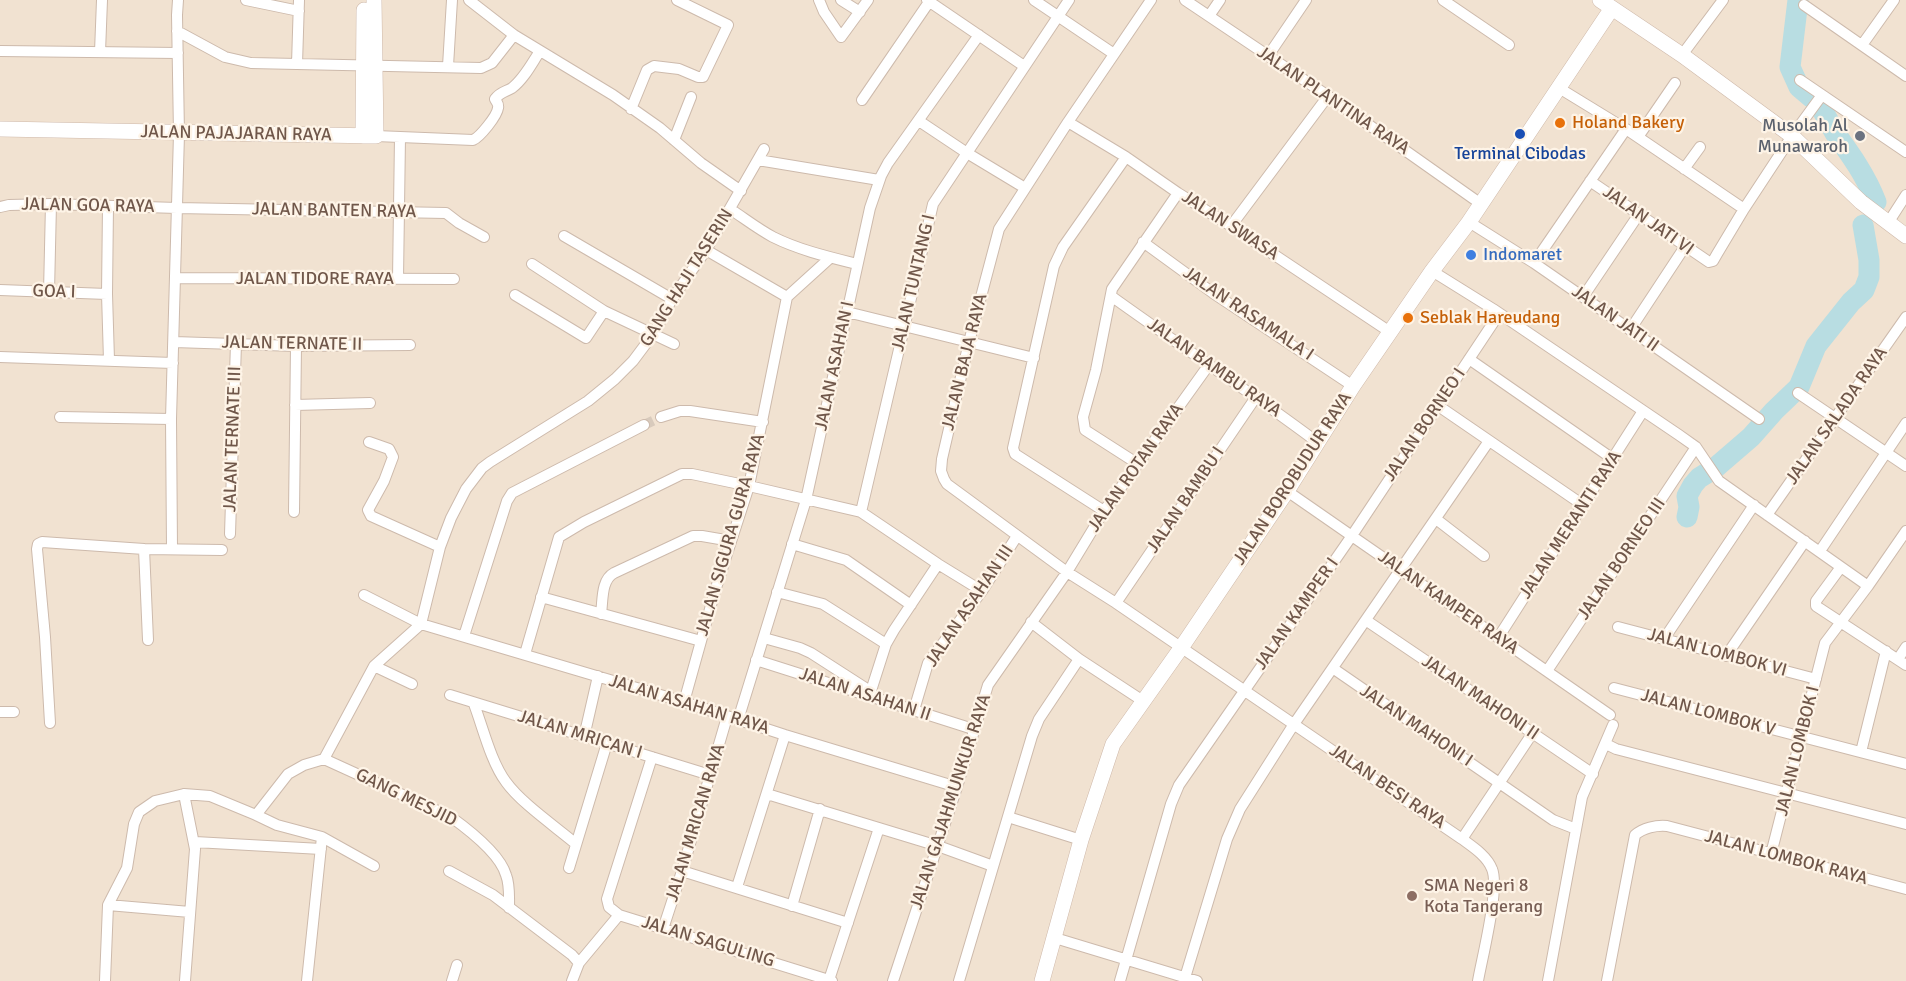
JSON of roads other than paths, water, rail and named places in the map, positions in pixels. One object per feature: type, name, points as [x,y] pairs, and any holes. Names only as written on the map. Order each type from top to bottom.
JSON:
[{"type":"street","points":[[100,52],[102,0]]},
{"type":"street","points":[[172,549],[171,419],[179,134],[178,0]]},
{"type":"street","points":[[246,0],[299,5],[297,64]]},
{"type":"street","points":[[364,0],[369,66],[370,136]]},
{"type":"street","points":[[369,66],[374,0]]},
{"type":"street","points":[[448,66],[452,0]]},
{"type":"street","points":[[469,0],[514,35],[614,95],[741,191]]},
{"type":"street","points":[[631,109],[647,70],[654,66],[679,69],[703,76],[728,25],[677,0]]},
{"type":"street","points":[[819,0],[824,12],[841,37],[868,0]]},
{"type":"street","points":[[841,0],[860,12]]},
{"type":"street","points":[[1034,0],[1114,54]]},
{"type":"street","name":"JALAN TUNTANG I","points":[[861,512],[930,211],[938,195],[1069,0]]},
{"type":"street","name":"JALAN BAJA RAYA","points":[[1151,0],[1004,220],[995,239],[942,459],[942,476],[947,484],[1067,572],[1181,648]]},
{"type":"street","name":"JALAN PLANTINA RAYA","points":[[1185,0],[1328,96],[1481,204]]},
{"type":"street","points":[[1209,16],[1220,0]]},
{"type":"street","points":[[1268,56],[1306,0]]},
{"type":"street","points":[[1443,0],[1460,5],[1509,45]]},
{"type":"street","points":[[1862,45],[1894,0]]},
{"type":"street","points":[[862,100],[928,1],[1024,66]]},
{"type":"street","points":[[1682,55],[1718,2]]},
{"type":"street","points":[[1606,4],[1682,55],[1792,135],[1861,202],[1906,236]]},
{"type":"street","name":"JALAN BOROBUDUR RAYA","points":[[1042,981],[1081,840],[1113,744],[1287,491],[1353,386],[1559,88],[1606,4]]},
{"type":"street","points":[[1804,5],[1906,76]]},
{"type":"street","points":[[177,31],[225,57],[251,63],[481,68],[489,65],[514,35]]},
{"type":"street","name":"JALAN ASAHAN I","points":[[733,718],[764,638],[806,500],[857,264],[879,180],[888,163],[979,35]]},
{"type":"street","points":[[0,51],[178,53]]},
{"type":"street","name":"JALAN PAJAJARAN RAYA","points":[[0,129],[473,140],[479,138],[498,111],[499,105],[495,99],[497,95],[511,89],[524,75],[540,51]]},
{"type":"street","points":[[1800,80],[1906,152]]},
{"type":"street","points":[[1638,137],[1675,83]]},
{"type":"street","points":[[1559,88],[1626,129],[1744,209],[1792,135],[1822,95]]},
{"type":"street","points":[[1231,226],[1328,96]]},
{"type":"street","points":[[674,140],[691,97]]},
{"type":"street","points":[[919,121],[1025,188]]},
{"type":"street","name":"JALAN SWASA","points":[[1068,122],[1126,157],[1390,332]]},
{"type":"street","points":[[1534,263],[1626,129]]},
{"type":"street","points":[[398,279],[400,137]]},
{"type":"street","points":[[1684,169],[1700,147]]},
{"type":"street","name":"GANG HAJI TASERIN","points":[[421,624],[440,546],[466,489],[482,468],[588,401],[633,361],[654,333],[672,299],[706,250],[764,149]]},
{"type":"street","points":[[1104,511],[1014,452],[1013,448],[1054,266],[1058,256],[1126,157]]},
{"type":"street","points":[[758,160],[879,180]]},
{"type":"street","name":"JALAN JATI VI","points":[[1590,181],[1686,245],[1706,261],[1713,261],[1744,209]]},
{"type":"street","points":[[1138,464],[1083,428],[1083,417],[1096,370],[1114,284],[1178,193]]},
{"type":"street","points":[[1884,220],[1906,195]]},
{"type":"street","points":[[49,292],[51,204]]},
{"type":"street","name":"JALAN GOA RAYA","points":[[0,207],[51,204],[177,208]]},
{"type":"street","points":[[108,206],[109,360]]},
{"type":"street","name":"JALAN BANTEN RAYA","points":[[177,208],[446,213],[484,237]]},
{"type":"street","points":[[730,209],[771,236],[796,247],[857,264]]},
{"type":"street","points":[[1583,297],[1639,214]]},
{"type":"street","name":"JALAN JATI II","points":[[1468,222],[1534,263],[1759,419]]},
{"type":"street","points":[[564,236],[672,299]]},
{"type":"street","name":"JALAN RASAMALA I","points":[[1143,242],[1353,386]]},
{"type":"street","points":[[1630,330],[1686,245]]},
{"type":"street","points":[[706,250],[787,297],[830,258]]},
{"type":"street","points":[[532,264],[604,311],[674,344]]},
{"type":"street","points":[[1432,271],[1643,411],[1699,452],[1719,481],[1868,586]]},
{"type":"street","name":"JALAN TIDORE RAYA","points":[[175,278],[454,279]]},
{"type":"street","name":"GOA I","points":[[0,290],[107,294]]},
{"type":"street","points":[[514,295],[586,338],[604,311]]},
{"type":"street","name":"JALAN BAMBU RAYA","points":[[1111,296],[1317,442]]},
{"type":"street","name":"JALAN SIGURA GURA RAYA","points":[[684,702],[700,641],[749,486],[787,297]]},
{"type":"street","points":[[847,312],[1034,358]]},
{"type":"street","name":"JALAN BORNEO I","points":[[1351,537],[1437,405],[1500,314]]},
{"type":"street","name":"JALAN SALADA RAYA","points":[[1767,515],[1906,317]]},
{"type":"street","name":"JALAN TERNATE II","points":[[174,342],[296,346],[410,345]]},
{"type":"street","name":"JALAN TERNATE III","points":[[230,534],[236,343]]},
{"type":"street","points":[[294,512],[296,346]]},
{"type":"street","points":[[0,357],[172,363]]},
{"type":"street","points":[[1470,358],[1613,459]]},
{"type":"street","name":"JALAN ROTAN RAYA","points":[[1067,572],[1104,511],[1208,366]]},
{"type":"street","points":[[1798,393],[1906,466]]},
{"type":"street","name":"JALAN BAMBU I","points":[[1116,603],[1256,397]]},
{"type":"street","points":[[295,405],[370,403]]},
{"type":"street","points":[[1437,405],[1584,505]]},
{"type":"street","points":[[661,417],[680,411],[690,411],[763,422]]},
{"type":"street","name":"JALAN MERANTI RAYA","points":[[1498,638],[1643,411]]},
{"type":"street","points":[[60,417],[171,419]]},
{"type":"street","points":[[1820,551],[1906,423]]},
{"type":"street","points":[[464,636],[507,501],[512,493],[644,425]]},
{"type":"street","points":[[1185,979],[1233,824],[1240,809],[1294,724],[1489,441]]},
{"type":"street","points":[[369,442],[389,449],[393,457],[384,481],[368,510],[371,516],[440,546]]},
{"type":"street","name":"JALAN BORNEO III","points":[[1547,671],[1699,452]]},
{"type":"street","points":[[525,654],[559,537],[584,522],[682,474],[749,486],[861,512],[982,591]]},
{"type":"street","name":"JALAN KAMPER RAYA","points":[[1287,491],[1547,671],[1612,720],[1610,746]]},
{"type":"street","points":[[1664,639],[1754,505]]},
{"type":"street","points":[[1436,519],[1484,556]]},
{"type":"street","points":[[1842,623],[1906,531]]},
{"type":"street","points":[[601,614],[605,581],[608,576],[693,536],[731,541]]},
{"type":"street","name":"JALAN ASAHAN III","points":[[914,710],[928,663],[982,591],[1017,536]]},
{"type":"street","name":"JALAN KAMPER I","points":[[1120,981],[1176,793],[1190,768],[1351,537]]},
{"type":"street","points":[[1726,656],[1805,541]]},
{"type":"street","points":[[50,723],[38,544],[42,542],[144,549],[222,550]]},
{"type":"street","points":[[792,544],[846,560],[911,605]]},
{"type":"street","points":[[144,549],[148,640]]},
{"type":"street","points":[[764,638],[800,648],[869,694],[886,644],[938,564]]},
{"type":"street","points":[[1842,567],[1816,602],[1819,609],[1902,662],[1906,647]]},
{"type":"street","name":"JALAN GAJAHMUNKUR RAYA","points":[[893,981],[988,685],[1067,572]]},
{"type":"street","points":[[777,592],[823,604],[886,644]]},
{"type":"street","name":"JALAN ASAHAN RAYA","points":[[364,595],[421,624],[684,702],[957,787]]},
{"type":"street","points":[[540,597],[700,641]]},
{"type":"street","name":"JALAN MAHONI II","points":[[1367,621],[1593,774]]},
{"type":"street","points":[[1031,622],[1143,701]]},
{"type":"street","name":"JALAN LOMBOK I","points":[[1771,855],[1824,647],[1842,623]]},
{"type":"street","points":[[256,815],[288,774],[304,765],[324,759],[374,666],[421,624]]},
{"type":"street","name":"JALAN LOMBOK VI","points":[[1618,627],[1816,679]]},
{"type":"street","name":"JALAN BESI RAYA","points":[[1181,648],[1462,839],[1487,861],[1492,868],[1495,889],[1478,981]]},
{"type":"street","points":[[1861,752],[1886,651]]},
{"type":"street","points":[[959,981],[1032,736],[1040,719],[1079,658]]},
{"type":"street","name":"JALAN ASAHAN II","points":[[756,660],[816,680],[869,694],[973,729]]},
{"type":"street","points":[[816,680],[824,662]]},
{"type":"street","points":[[374,666],[412,684]]},
{"type":"street","name":"JALAN MAHONI I","points":[[1334,669],[1553,820],[1576,829]]},
{"type":"street","points":[[584,737],[598,676]]},
{"type":"street","name":"JALAN LOMBOK V","points":[[1614,688],[1906,764]]},
{"type":"street","name":"JALAN MRICAN I","points":[[450,695],[710,775]]},
{"type":"street","points":[[474,704],[496,763],[506,782],[523,800],[576,844]]},
{"type":"street","points":[[0,712],[14,712]]},
{"type":"street","name":"JALAN MRICAN RAYA","points":[[663,928],[710,775],[733,718]]},
{"type":"street","points":[[1462,839],[1532,734]]},
{"type":"street","points":[[737,887],[785,735]]},
{"type":"street","points":[[568,868],[607,743]]},
{"type":"street","points":[[1548,981],[1582,797],[1610,746],[1906,824]]},
{"type":"street","points":[[572,981],[579,963],[619,915],[609,907],[607,899],[652,757]]},
{"type":"street","name":"GANG MESJID","points":[[324,759],[462,825],[502,866],[507,877],[509,908]]},
{"type":"street","points":[[184,794],[195,842],[184,981]]},
{"type":"street","points":[[105,981],[108,905],[126,868],[134,824],[139,813],[155,801],[184,794],[210,796],[287,829],[322,837],[374,866]]},
{"type":"street","points":[[767,794],[938,846],[993,866]]},
{"type":"street","points":[[792,906],[820,809]]},
{"type":"street","points":[[1008,818],[1081,840]]},
{"type":"street","name":"JALAN LOMBOK RAYA","points":[[1607,981],[1635,835],[1651,827],[1666,826],[1906,889]]},
{"type":"street","points":[[830,981],[879,828]]},
{"type":"street","points":[[307,981],[322,837]]},
{"type":"street","points":[[195,842],[321,849]]},
{"type":"street","points":[[449,872],[493,895],[572,955],[579,963]]},
{"type":"street","points":[[682,872],[737,887],[848,923]]},
{"type":"street","points":[[108,905],[190,912]]},
{"type":"street","name":"JALAN SAGULING","points":[[619,915],[830,981]]},
{"type":"street","points":[[1054,938],[1197,981]]},
{"type":"street","points":[[452,981],[458,965]]},
{"type":"waterway","points":[[1798,0],[1790,67],[1799,87],[1812,98]]},
{"type":"waterway","points":[[1818,104],[1863,175],[1876,202]]},
{"type":"waterway","points":[[1687,517],[1689,507],[1687,496],[1693,485],[1751,437],[1799,387],[1816,346],[1851,302],[1864,290],[1869,277],[1869,260],[1863,225]]},
{"type":"tunnel","points":[[644,425],[661,417]]},
{"type":"place","name":"Holand Bakery","points":[[1560,123]]},
{"type":"place","name":"Terminal Cibodas","points":[[1520,134]]},
{"type":"place","name":"Musolah Al Munawaroh","points":[[1860,136]]},
{"type":"place","name":"Indomaret","points":[[1471,255]]},
{"type":"place","name":"Seblak Hareudang","points":[[1408,318]]},
{"type":"place","name":"SMA Negeri 8 Kota Tangerang","points":[[1412,896]]}]
